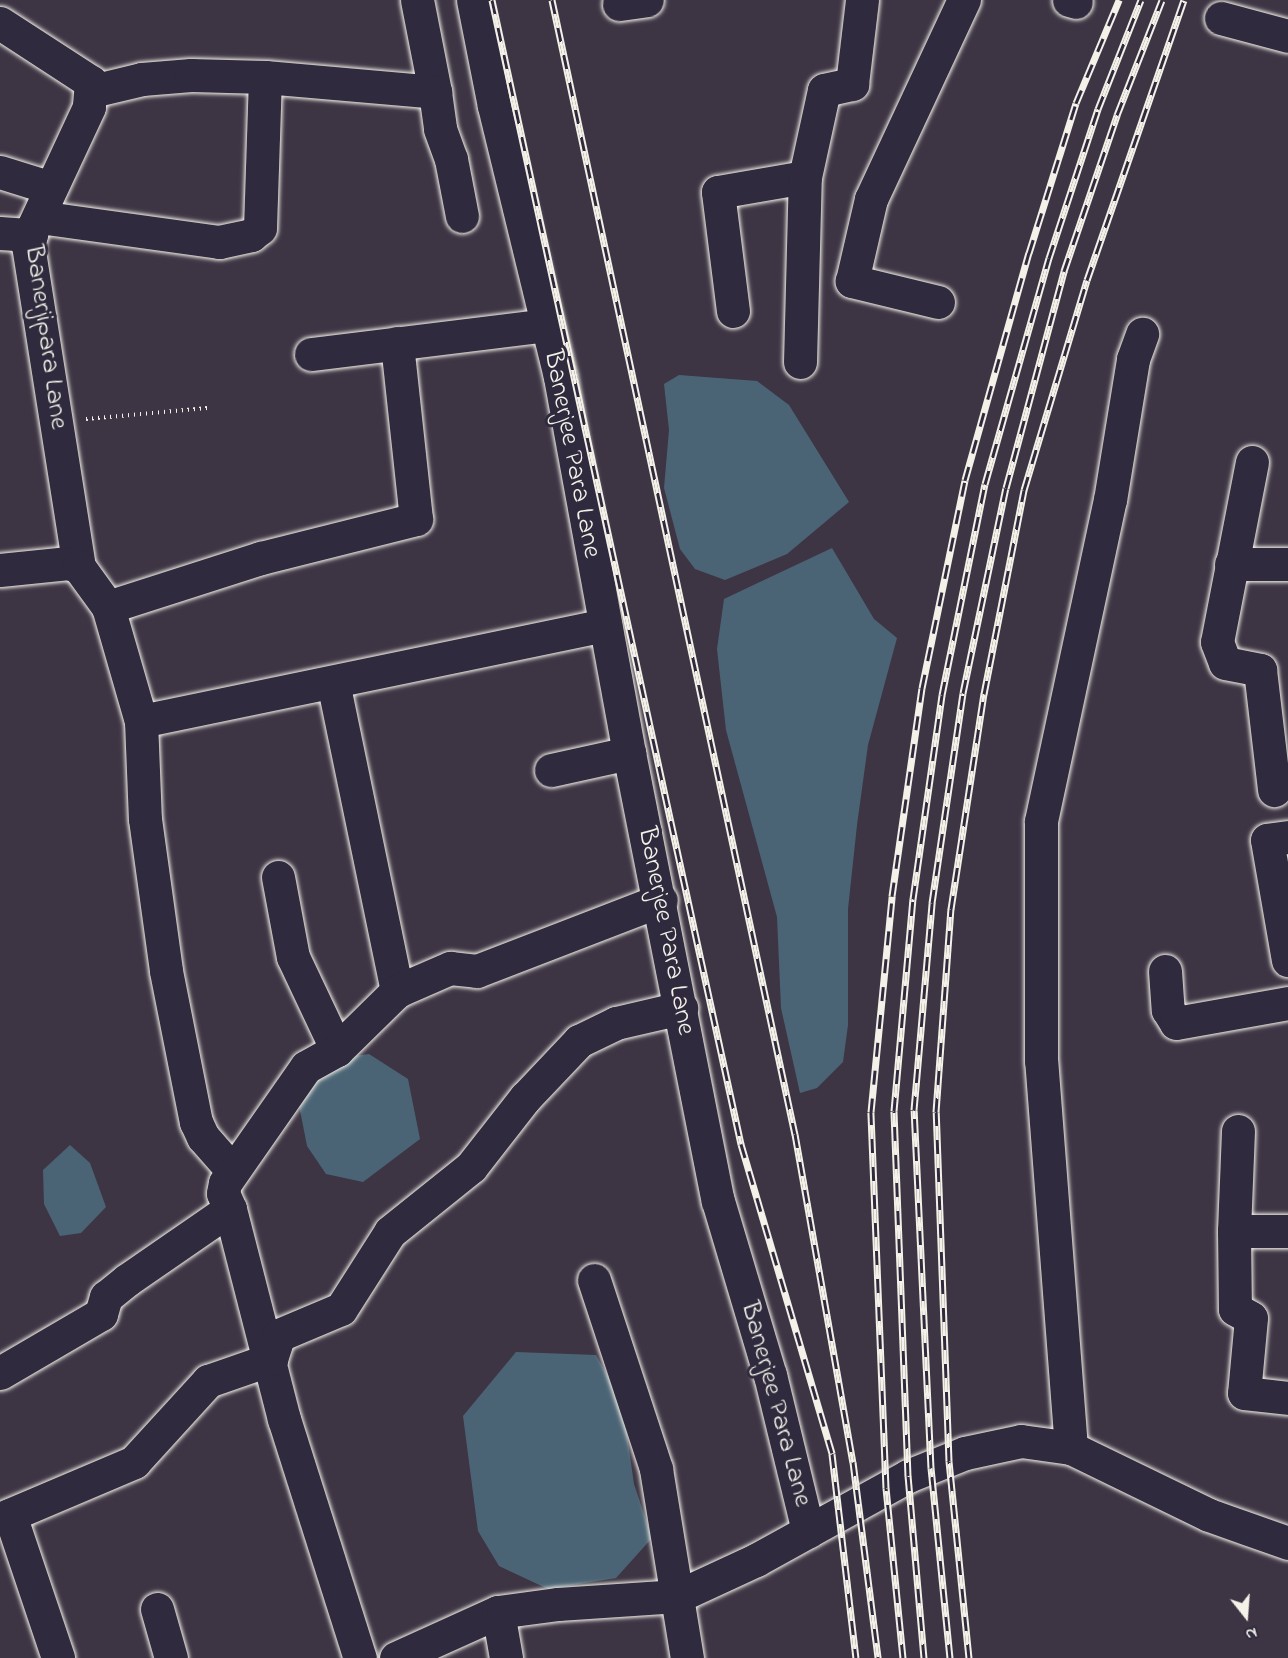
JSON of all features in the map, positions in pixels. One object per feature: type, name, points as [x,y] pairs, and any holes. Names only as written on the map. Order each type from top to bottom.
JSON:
[{"type":"street","points":[[417,0],[440,129],[454,168],[462,216]]},
{"type":"street","name":"Banerjee Para Lane","points":[[473,0],[560,378],[629,753],[661,900],[718,1201],[771,1375],[808,1531]]},
{"type":"street","points":[[800,362],[805,177],[824,90],[852,84],[861,0]]},
{"type":"street","points":[[938,302],[852,281],[871,199],[964,0]]},
{"type":"street","points":[[1221,18],[1288,36]]},
{"type":"street","points":[[0,23],[91,82],[92,91],[142,79],[264,77],[435,92]]},
{"type":"street","points":[[0,171],[30,218],[219,242],[251,235],[260,228],[264,77]]},
{"type":"street","name":"Banerjipara Lane","points":[[80,567],[28,245],[30,218],[89,107],[92,91]]},
{"type":"street","points":[[733,311],[718,192],[805,177]]},
{"type":"street","name":"Banerjee Para Lane","points":[[311,354],[546,325]]},
{"type":"street","points":[[1071,1448],[1041,1061],[1041,821],[1110,500],[1133,359],[1142,334]]},
{"type":"street","points":[[108,607],[261,558],[416,519],[397,343]]},
{"type":"street","points":[[1252,462],[1217,642],[1225,663],[1260,670],[1274,790]]},
{"type":"street","points":[[0,570],[69,563],[80,567],[108,607],[141,721],[145,819],[166,971],[196,1122],[203,1137],[232,1170]]},
{"type":"street","points":[[1231,564],[1288,564]]},
{"type":"street","points":[[141,721],[605,625]]},
{"type":"street","points":[[333,682],[397,991]]},
{"type":"street","points":[[552,770],[629,753]]},
{"type":"street","points":[[1288,837],[1267,840],[1288,960]]},
{"type":"street","points":[[278,877],[296,965],[337,1050]]},
{"type":"street","points":[[360,1658],[284,1419],[271,1359],[224,1193],[232,1170],[306,1067],[337,1050],[397,991],[450,968],[477,971],[661,900]]},
{"type":"street","points":[[1165,971],[1168,1010],[1176,1023],[1288,1003]]},
{"type":"street","points":[[271,1359],[279,1335],[341,1309],[390,1232],[471,1167],[525,1098],[579,1041],[616,1023],[681,1008]]},
{"type":"street","points":[[1239,1131],[1234,1231],[1235,1309],[1251,1317],[1244,1393],[1288,1398]]},
{"type":"street","points":[[0,1373],[101,1314],[106,1298],[127,1280],[230,1209]]},
{"type":"street","points":[[1234,1231],[1288,1231]]},
{"type":"street","points":[[594,1280],[656,1469],[687,1658]]},
{"type":"street","points":[[58,1658],[5,1517],[134,1462],[208,1381],[271,1359]]},
{"type":"street","points":[[407,1656],[498,1612],[558,1604],[678,1596],[808,1531],[865,1498],[966,1453],[1021,1441],[1071,1448],[1209,1515],[1288,1543]]},
{"type":"street","points":[[157,1609],[171,1658]]},
{"type":"street","points":[[498,1612],[506,1658]]},
{"type":"path","points":[[57,422],[208,408]]},
{"type":"water","points":[[679,375],[757,381],[789,405],[849,502],[787,554],[725,580],[695,569],[680,549],[664,488],[669,430],[664,384]]},
{"type":"water","points":[[832,548],[874,619],[897,638],[868,745],[857,825],[848,909],[848,1025],[843,1062],[817,1088],[800,1093],[781,1008],[777,917],[726,730],[717,649],[724,599]]},
{"type":"water","points":[[369,1054],[408,1079],[420,1139],[363,1182],[326,1174],[307,1146],[299,1105],[325,1060]]},
{"type":"water","points":[[70,1145],[90,1163],[106,1207],[81,1233],[60,1236],[44,1204],[43,1170]]},
{"type":"water","points":[[516,1352],[596,1355],[622,1401],[634,1484],[652,1538],[616,1578],[548,1589],[499,1566],[478,1531],[463,1416]]},
{"type":"railway","points":[[492,0],[741,1144],[832,1454],[856,1658]]},
{"type":"railway","points":[[552,0],[795,1134],[853,1462],[878,1658]]},
{"type":"railway","points":[[903,1658],[886,1488],[871,1112],[892,896],[922,688],[965,480],[1029,253],[1076,103],[1119,0]]},
{"type":"railway","points":[[924,1658],[908,1476],[894,1111],[913,899],[942,695],[985,484],[1049,258],[1098,109],[1141,0]]},
{"type":"railway","points":[[950,1658],[931,1468],[914,1110],[932,903],[963,693],[1006,488],[1064,271],[1117,115],[1162,0]]},
{"type":"railway","points":[[969,1658],[949,1461],[936,1112],[951,909],[984,694],[1024,490],[1087,280],[1184,0]]}]
